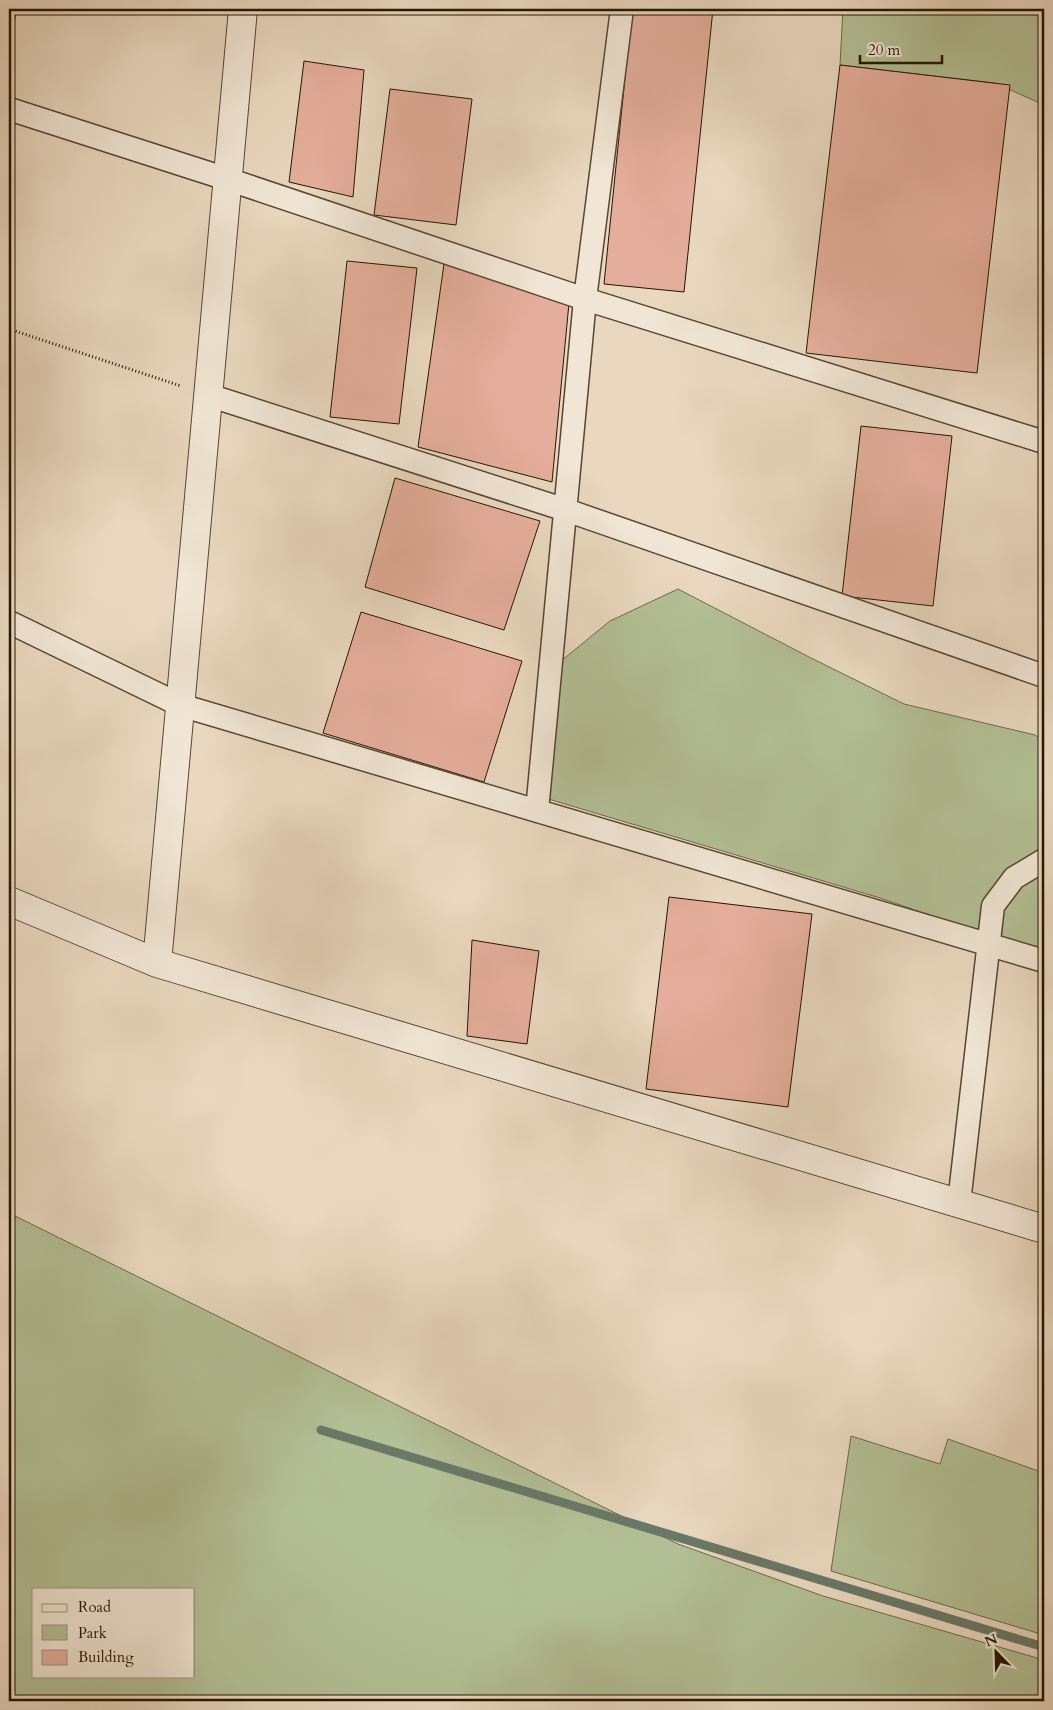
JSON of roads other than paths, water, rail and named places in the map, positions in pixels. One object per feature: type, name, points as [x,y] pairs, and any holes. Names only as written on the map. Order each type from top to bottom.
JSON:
[{"type":"street","points":[[157,963],[243,9]]},
{"type":"street","points":[[537,811],[585,299],[622,9]]},
{"type":"street","points":[[9,109],[227,179],[585,299],[1044,442]]},
{"type":"street","points":[[208,395],[566,510],[1044,676]]},
{"type":"street","points":[[9,622],[180,705],[1044,961]]},
{"type":"street","points":[[959,1203],[993,906],[1014,878],[1044,860]]},
{"type":"street","points":[[9,901],[157,963],[1044,1229]]},
{"type":"waterway","points":[[321,1430],[1044,1647]]}]
